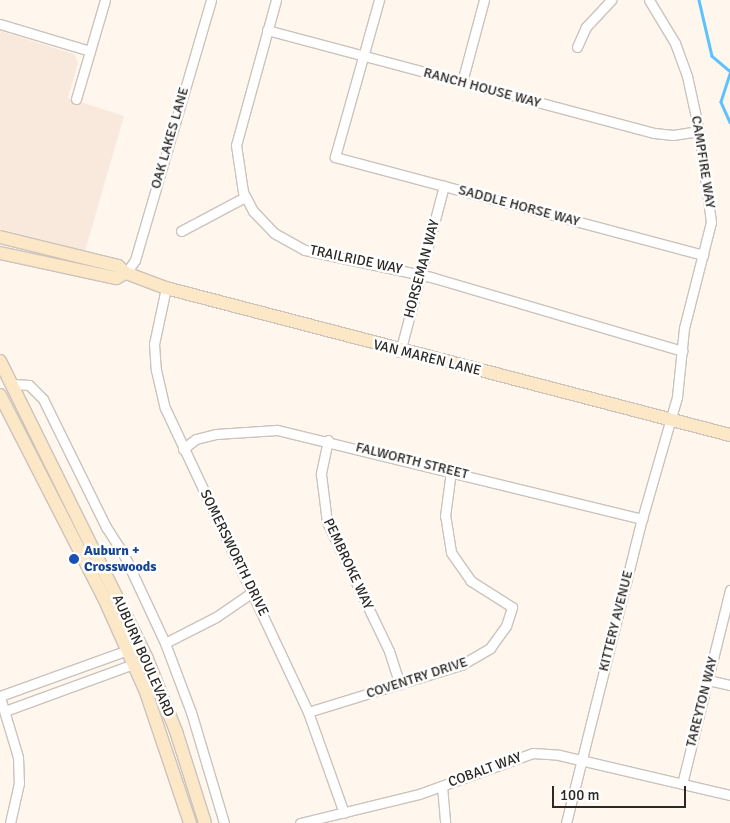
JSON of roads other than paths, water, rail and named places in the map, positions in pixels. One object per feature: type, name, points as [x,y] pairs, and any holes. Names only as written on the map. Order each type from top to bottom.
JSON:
[{"type":"main road","name":"VAN MAREN LANE","points":[[0,237],[118,266],[126,273],[166,288],[400,352],[730,435]]},
{"type":"main road","name":"VAN MAREN LANE","points":[[2,254],[116,278],[126,273]]},
{"type":"main road","points":[[29,260],[34,255],[64,260],[72,255]]},
{"type":"main road","name":"AUBURN BOULEVARD","points":[[0,361],[147,660],[176,731],[205,823]]},
{"type":"main road","name":"AUBURN BOULEVARD","points":[[0,395],[134,665],[161,733],[190,823]]},
{"type":"street","points":[[76,99],[105,0]]},
{"type":"street","name":"OAK LAKES LANE","points":[[126,273],[135,260],[211,0]]},
{"type":"street","name":"TRAILRIDE WAY","points":[[276,0],[236,145],[238,176],[246,197],[263,223],[288,243],[305,250],[421,274],[682,351]]},
{"type":"street","points":[[362,57],[379,0]]},
{"type":"street","points":[[462,82],[484,0]]},
{"type":"street","points":[[577,47],[594,16],[611,0]]},
{"type":"street","name":"CAMPFIRE WAY","points":[[649,0],[666,25],[682,59],[699,131],[711,208],[703,255],[684,328],[671,420]]},
{"type":"street","points":[[0,24],[90,52]]},
{"type":"street","name":"RANCH HOUSE WAY","points":[[268,30],[362,57],[654,133],[673,135],[699,131]]},
{"type":"street","name":"SADDLE HORSE WAY","points":[[362,57],[336,157],[703,255]]},
{"type":"street","name":"HORSEMAN WAY","points":[[400,352],[444,186]]},
{"type":"street","points":[[181,231],[246,197]]},
{"type":"street","name":"SOMERSWORTH DRIVE","points":[[166,288],[154,344],[156,370],[165,408],[183,449],[254,591],[308,712],[344,813]]},
{"type":"street","points":[[12,384],[29,385],[43,399],[165,643],[191,712],[224,823]]},
{"type":"street","name":"KITTERY AVENUE","points":[[566,823],[642,519],[671,420]]},
{"type":"street","name":"FALWORTH STREET","points":[[183,449],[196,439],[250,429],[277,430],[328,440],[642,519]]},
{"type":"street","name":"PEMBROKE WAY","points":[[328,440],[321,474],[326,522],[389,651],[400,684]]},
{"type":"street","name":"COVENTRY DRIVE","points":[[308,712],[461,665],[485,652],[499,637],[512,608],[471,582],[451,552],[445,516],[451,471]]},
{"type":"street","name":"TAREYTON WAY","points":[[682,784],[730,590]]},
{"type":"street","points":[[165,643],[216,617],[254,591]]},
{"type":"street","points":[[10,823],[19,772],[15,744],[0,696],[140,645]]},
{"type":"street","points":[[5,711],[147,660]]},
{"type":"street","points":[[708,680],[730,685]]},
{"type":"street","name":"COBALT WAY","points":[[300,823],[442,786],[533,753],[581,760],[730,795]]},
{"type":"street","points":[[442,786],[445,823]]},
{"type":"waterway","points":[[699,0],[712,56],[730,71]]},
{"type":"waterway","points":[[730,74],[721,102],[730,122]]},
{"type":"place","name":"Auburn + Crosswoods","points":[[74,559]]}]
